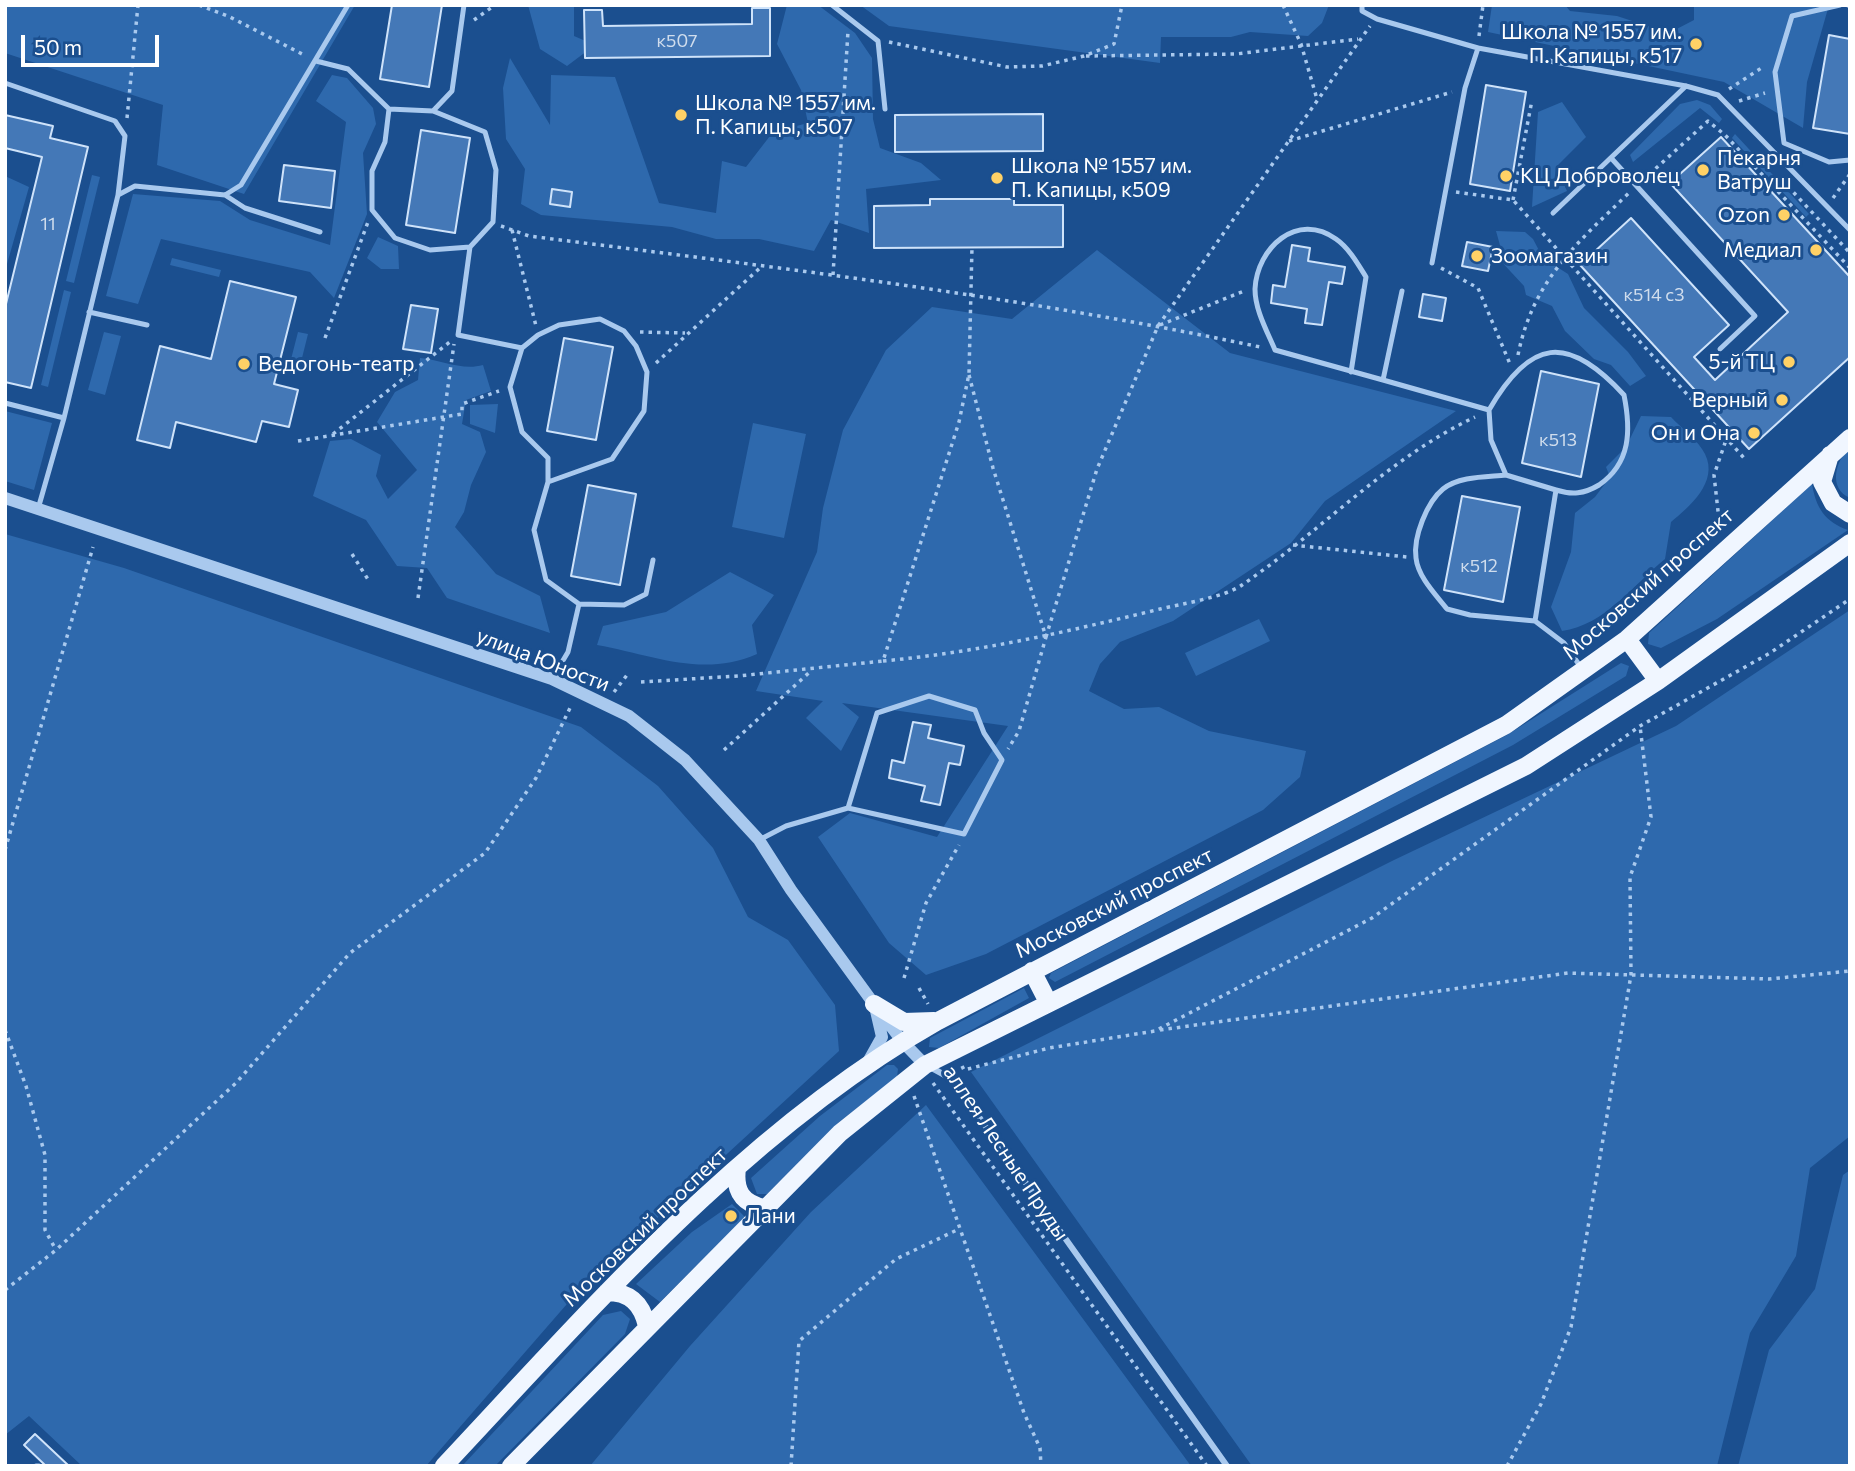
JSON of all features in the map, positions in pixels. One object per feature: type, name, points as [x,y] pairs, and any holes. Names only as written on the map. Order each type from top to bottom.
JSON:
[{"type":"main road","name":"Московский проспект","points":[[444,1466],[607,1292],[737,1168],[867,1065],[938,1021],[1506,725],[1627,639],[1850,438]]},
{"type":"main road","points":[[1830,455],[1822,482],[1833,503],[1850,514]]},
{"type":"main road","points":[[512,1466],[647,1326],[841,1133],[925,1065],[1526,766],[1658,681],[1850,543]]},
{"type":"main road","points":[[1627,639],[1658,681]]},
{"type":"main road","points":[[1032,971],[1048,1002]]},
{"type":"main road","points":[[874,1004],[904,1022],[938,1021]]},
{"type":"main road","points":[[737,1168],[735,1180],[740,1196],[750,1205],[764,1208]]},
{"type":"main road","points":[[607,1292],[620,1292],[637,1301],[647,1326]]},
{"type":"street","name":"улица Юности","points":[[5,498],[552,679],[606,702],[658,737],[685,760],[759,839],[791,890],[874,1004],[902,1041],[925,1065]]},
{"type":"street","points":[[867,1065],[882,1037],[874,1004]]},
{"type":"street","name":"аллея Лесные Пруды","points":[[925,1065],[952,1079],[1227,1466]]},
{"type":"lane","points":[[225,195],[241,185],[348,5]]},
{"type":"lane","points":[[433,111],[452,91],[464,5]]},
{"type":"lane","points":[[832,5],[878,41],[885,109]]},
{"type":"lane","points":[[1362,5],[1362,11],[1377,19],[1478,48],[1686,86],[1718,95],[1850,230]]},
{"type":"lane","points":[[1840,5],[1793,16],[1775,72],[1784,143],[1829,162],[1850,160]]},
{"type":"lane","points":[[1432,263],[1465,88],[1478,48]]},
{"type":"lane","points":[[316,61],[348,69],[389,110],[433,111],[485,132],[496,170],[493,222],[470,247],[456,337],[522,348]]},
{"type":"lane","points":[[5,83],[115,121],[125,136],[118,195],[64,418],[38,509]]},
{"type":"lane","points":[[1553,213],[1686,86]]},
{"type":"lane","points":[[389,110],[386,142],[372,171],[372,210],[395,238],[430,250],[470,247]]},
{"type":"lane","points":[[1612,159],[1755,316],[1720,349]]},
{"type":"lane","points":[[118,195],[135,186],[225,195],[245,208],[320,232]]},
{"type":"lane","points":[[1351,372],[1366,277],[1336,239],[1319,232],[1304,231],[1276,239],[1263,256],[1255,287],[1262,321],[1275,350],[1363,376],[1489,410]]},
{"type":"lane","points":[[1383,380],[1402,291]]},
{"type":"lane","points":[[89,312],[147,325]]},
{"type":"lane","points":[[548,482],[612,458],[644,411],[647,372],[636,346],[624,331],[600,319],[559,325],[538,335],[522,348],[510,387],[522,432],[548,458],[548,482],[534,530],[546,580],[579,604],[624,605],[646,594],[653,560]]},
{"type":"lane","points":[[1506,475],[1490,440],[1489,410],[1514,372],[1534,356],[1554,352],[1573,355],[1594,366],[1624,395],[1628,440],[1622,462],[1610,477],[1582,493],[1570,494],[1506,475],[1472,478],[1444,488],[1428,509],[1419,536],[1416,558],[1421,573],[1447,609],[1470,615],[1535,621],[1564,643],[1584,672]]},
{"type":"lane","points":[[5,403],[64,418]]},
{"type":"lane","points":[[1535,621],[1556,490]]},
{"type":"lane","points":[[552,679],[568,652],[579,604]]},
{"type":"lane","points":[[759,839],[786,826],[848,808],[964,834],[1002,760],[984,733],[975,710],[929,696],[877,713],[848,808]]},
{"type":"path","points":[[125,136],[138,5]]},
{"type":"path","points":[[199,5],[230,17],[316,61]]},
{"type":"path","points":[[461,30],[495,5]]},
{"type":"path","points":[[878,41],[1007,66],[1042,66],[1084,56],[1114,44],[1122,5]]},
{"type":"path","points":[[1283,5],[1301,44],[1317,99]]},
{"type":"path","points":[[1478,48],[1483,5]]},
{"type":"path","points":[[833,276],[849,19]]},
{"type":"path","points":[[1002,760],[1018,731],[1097,469],[1158,326],[1359,39],[1377,19]]},
{"type":"path","points":[[1084,56],[1236,54],[1359,39]]},
{"type":"path","points":[[1718,95],[1763,69],[1768,57]]},
{"type":"path","points":[[1286,142],[1465,88]]},
{"type":"path","points":[[1727,105],[1777,89]]},
{"type":"path","points":[[1513,200],[1532,100]]},
{"type":"path","points":[[1514,372],[1524,324],[1562,258],[1709,121],[1810,223],[1850,268]]},
{"type":"path","points":[[1725,135],[1734,126]]},
{"type":"path","points":[[1779,176],[1850,253]]},
{"type":"path","points":[[1446,191],[1513,200],[1562,258],[1744,458]]},
{"type":"path","points":[[325,338],[372,210]]},
{"type":"path","points":[[1810,223],[1815,216]]},
{"type":"path","points":[[493,222],[528,236],[971,295],[1158,326],[1275,350]]},
{"type":"path","points":[[512,230],[538,335]]},
{"type":"path","points":[[883,661],[959,422],[969,374],[972,247]]},
{"type":"path","points":[[1432,263],[1478,288],[1514,372]]},
{"type":"path","points":[[647,372],[686,333],[762,266]]},
{"type":"path","points":[[1158,326],[1255,287]]},
{"type":"path","points":[[624,331],[686,333]]},
{"type":"path","points":[[418,598],[456,337]]},
{"type":"path","points":[[331,435],[456,337]]},
{"type":"path","points":[[969,374],[993,468],[1045,637]]},
{"type":"path","points":[[298,441],[462,414],[461,404],[510,387]]},
{"type":"path","points":[[640,682],[960,654],[1045,637],[1239,588],[1292,545],[1451,428],[1489,410]]},
{"type":"path","points":[[1719,520],[1714,475],[1726,439]]},
{"type":"path","points":[[1292,545],[1416,558]]},
{"type":"path","points":[[5,850],[93,547]]},
{"type":"path","points":[[352,554],[369,581]]},
{"type":"path","points":[[1155,1031],[1372,918],[1640,726],[1770,653],[1850,599]]},
{"type":"path","points":[[724,750],[814,668]]},
{"type":"path","points":[[5,1290],[56,1250],[236,1083],[350,953],[485,853],[536,778],[570,708]]},
{"type":"path","points":[[1507,1466],[1541,1404],[1571,1327],[1631,975],[1630,877],[1651,817],[1640,726]]},
{"type":"path","points":[[904,978],[926,903],[964,834]]},
{"type":"path","points":[[964,1070],[1049,1048],[1568,973],[1769,979],[1850,971]]},
{"type":"path","points":[[5,1030],[26,1086],[45,1156],[45,1230],[56,1250]]},
{"type":"path","name":"аллея Лесные Пруды","points":[[925,1065],[935,1089],[948,1108],[1207,1466]]},
{"type":"path","points":[[915,1096],[1024,1413],[1040,1448],[1041,1466]]},
{"type":"path","points":[[790,1466],[799,1341],[896,1259],[959,1229]]},
{"type":"shaded area","points":[[5,5],[355,5],[244,194],[157,165],[163,105],[5,53]]},
{"type":"shaded area","points":[[528,5],[574,5],[574,36],[595,45],[567,66],[540,49]]},
{"type":"shaded area","points":[[787,5],[818,5],[855,33],[872,58],[873,119],[880,148],[921,163],[941,180],[866,189],[869,233],[831,220],[814,251],[759,239],[716,239],[672,227],[541,215],[521,204],[525,169],[506,139],[503,88],[510,58],[550,125],[551,75],[615,77],[659,203],[716,213],[722,161],[746,167],[773,132],[808,123],[801,90],[777,44]]},
{"type":"shaded area","points":[[860,5],[1329,5],[1322,23],[1308,36],[1250,32],[1231,37],[1161,37],[1160,63],[889,26]]},
{"type":"shaded area","points":[[1492,5],[1565,5],[1570,11],[1617,16],[1669,33],[1694,20],[1694,5],[1829,5],[1807,82],[1803,128],[1724,82],[1488,32]]},
{"type":"shaded area","points":[[332,75],[347,78],[373,108],[376,124],[363,153],[367,214],[334,298],[310,272],[161,239],[138,304],[106,296],[133,194],[220,201],[250,220],[330,245],[346,122],[316,101]]},
{"type":"shaded area","points":[[1697,100],[1710,105],[1722,119],[1719,123],[1700,108],[1633,162],[1630,155],[1680,104]]},
{"type":"shaded area","points":[[1562,102],[1586,137],[1556,167],[1567,191],[1532,207],[1538,112]]},
{"type":"shaded area","points":[[1735,134],[1809,214],[1806,217],[1732,138]]},
{"type":"shaded area","points":[[92,175],[100,177],[74,283],[66,281]]},
{"type":"shaded area","points":[[5,176],[29,187],[5,271]]},
{"type":"shaded area","points":[[1496,231],[1525,232],[1533,239],[1543,258],[1568,274],[1584,308],[1628,352],[1646,376],[1630,386],[1611,365],[1594,359],[1565,331],[1552,306],[1526,295],[1524,286],[1498,258],[1501,249]]},
{"type":"shaded area","points":[[378,237],[398,246],[399,269],[381,269],[367,258]]},
{"type":"shaded area","points":[[1097,250],[1230,353],[1456,411],[1325,501],[1291,543],[1173,621],[1120,642],[1100,664],[1089,691],[1124,709],[1159,707],[1209,731],[1306,751],[1300,777],[1263,810],[986,954],[926,975],[889,943],[818,837],[850,813],[937,837],[1008,726],[842,703],[859,717],[841,751],[806,718],[823,701],[756,691],[817,552],[823,508],[843,430],[886,350],[932,307],[1012,319]]},
{"type":"shaded area","points":[[172,258],[221,270],[219,277],[170,265]]},
{"type":"shaded area","points":[[64,290],[71,292],[48,387],[41,385]]},
{"type":"shaded area","points":[[104,332],[121,336],[105,395],[88,390]]},
{"type":"shaded area","points":[[298,332],[308,334],[299,370],[289,367]]},
{"type":"shaded area","points":[[420,358],[460,366],[483,365],[491,391],[466,400],[462,424],[480,432],[486,452],[471,485],[464,512],[455,527],[496,574],[540,596],[550,633],[447,598],[427,568],[397,566],[366,520],[313,496],[330,441],[351,439],[381,455],[376,476],[388,499],[417,470],[377,422],[395,392],[418,380]]},
{"type":"shaded area","points":[[498,404],[495,433],[470,424],[470,405]]},
{"type":"shaded area","points":[[5,411],[52,423],[34,490],[5,481]]},
{"type":"shaded area","points":[[1641,416],[1671,417],[1694,439],[1705,454],[1708,464],[1705,484],[1686,509],[1671,522],[1665,559],[1605,612],[1592,621],[1562,631],[1551,607],[1571,552],[1575,513],[1595,497],[1610,477],[1606,467],[1626,447]]},
{"type":"shaded area","points":[[753,423],[806,434],[784,538],[732,527]]},
{"type":"shaded area","points":[[1850,448],[1850,498],[1839,488],[1836,474],[1841,460]]},
{"type":"shaded area","points":[[1812,484],[1823,513],[1833,523],[1848,530],[1717,619],[1661,648],[1648,644],[1649,633]]},
{"type":"shaded area","points":[[5,534],[124,568],[581,727],[658,786],[713,848],[748,917],[788,940],[835,1005],[839,1051],[580,1289],[426,1466],[82,1466],[29,1416],[5,1435]]},
{"type":"shaded area","points":[[730,572],[774,595],[752,625],[757,654],[737,661],[697,664],[658,659],[597,645],[603,626],[666,612]]},
{"type":"shaded area","points":[[1850,610],[1850,1136],[1810,1168],[1796,1256],[1750,1333],[1717,1466],[1252,1466],[971,1072],[1394,860],[1676,726]]},
{"type":"shaded area","points":[[1259,619],[1270,641],[1196,676],[1185,653]]},
{"type":"shaded area","points":[[1621,663],[1629,666],[1626,676],[1513,745],[1055,982],[1049,978],[1051,973],[1507,735]]},
{"type":"shaded area","points":[[1024,988],[1029,998],[939,1048],[929,1047],[930,1038]]},
{"type":"shaded area","points":[[887,1065],[894,1065],[898,1069],[897,1077],[839,1122],[767,1194],[757,1194],[751,1178],[820,1116]]},
{"type":"shaded area","points":[[926,1105],[1191,1466],[590,1466],[690,1346],[811,1212]]},
{"type":"shaded area","points":[[1850,1170],[1850,1466],[1738,1466],[1769,1350],[1815,1289],[1843,1175]]},
{"type":"shaded area","points":[[732,1204],[745,1217],[660,1302],[636,1284],[692,1232]]},
{"type":"shaded area","points":[[621,1311],[630,1319],[625,1334],[495,1466],[462,1466],[603,1315]]},
{"type":"building","points":[[392,5],[442,5],[429,87],[380,79]]},
{"type":"building","points":[[752,8],[770,8],[770,56],[585,58],[584,10],[602,10],[603,26],[752,24]]},
{"type":"building","points":[[1829,35],[1850,39],[1850,134],[1813,128]]},
{"type":"building","points":[[1486,85],[1526,92],[1510,191],[1470,184]]},
{"type":"building","points":[[1043,114],[1043,151],[895,152],[895,115]]},
{"type":"building","points":[[5,115],[53,126],[50,138],[88,147],[31,388],[5,382],[5,308],[42,157],[5,148]]},
{"type":"building","points":[[421,130],[470,138],[455,233],[406,225]]},
{"type":"building","points":[[1721,137],[1850,277],[1850,357],[1749,449],[1580,265],[1631,218],[1729,325],[1694,357],[1715,380],[1788,312],[1670,183]]},
{"type":"building","points":[[284,165],[335,171],[331,208],[279,201]]},
{"type":"building","points":[[552,189],[572,192],[570,207],[550,204]]},
{"type":"building","points":[[930,199],[1014,199],[1014,205],[1063,205],[1063,247],[874,248],[874,206],[930,205]]},
{"type":"building","name":"Зоомагазин","points":[[1467,242],[1493,247],[1488,271],[1462,266]]},
{"type":"building","points":[[1292,245],[1310,248],[1308,261],[1345,267],[1342,284],[1329,282],[1322,325],[1305,323],[1307,309],[1271,303],[1273,285],[1285,287]]},
{"type":"building","name":"Ведогонь-театр","points":[[230,281],[296,297],[274,384],[298,390],[289,427],[262,421],[256,442],[176,422],[170,448],[137,440],[160,346],[211,359]]},
{"type":"building","points":[[1423,294],[1446,298],[1442,321],[1419,317]]},
{"type":"building","points":[[411,305],[438,309],[431,353],[403,349]]},
{"type":"building","points":[[564,338],[613,347],[596,440],[547,431]]},
{"type":"building","points":[[1541,371],[1599,384],[1581,477],[1522,463]]},
{"type":"building","points":[[588,485],[636,494],[620,585],[571,576]]},
{"type":"building","points":[[1462,496],[1520,507],[1503,602],[1444,590]]},
{"type":"building","points":[[913,722],[931,725],[928,738],[964,746],[960,765],[949,763],[940,805],[921,801],[925,786],[889,778],[892,760],[904,763]]},
{"type":"building","points":[[35,1434],[69,1466],[46,1466],[24,1445]]},
{"type":"place","name":"Школа № 1557 им. П. Капицы, к517","points":[[1696,44]]},
{"type":"place","name":"Школа № 1557 им. П. Капицы, к507","points":[[681,115]]},
{"type":"place","name":"Пекарня Ватруш","points":[[1703,170]]},
{"type":"place","name":"КЦ Доброволец","points":[[1506,176]]},
{"type":"place","name":"Школа № 1557 им. П. Капицы, к509","points":[[997,178]]},
{"type":"place","name":"Ozon","points":[[1784,215]]},
{"type":"place","name":"Медиал","points":[[1816,250]]},
{"type":"place","name":"Зоомагазин","points":[[1477,256]]},
{"type":"place","name":"5-й ТЦ","points":[[1789,362]]},
{"type":"place","name":"Ведогонь-театр","points":[[244,364]]},
{"type":"place","name":"Верный","points":[[1782,400]]},
{"type":"place","name":"Он и Она","points":[[1754,433]]},
{"type":"place","name":"Лани","points":[[731,1216]]}]
